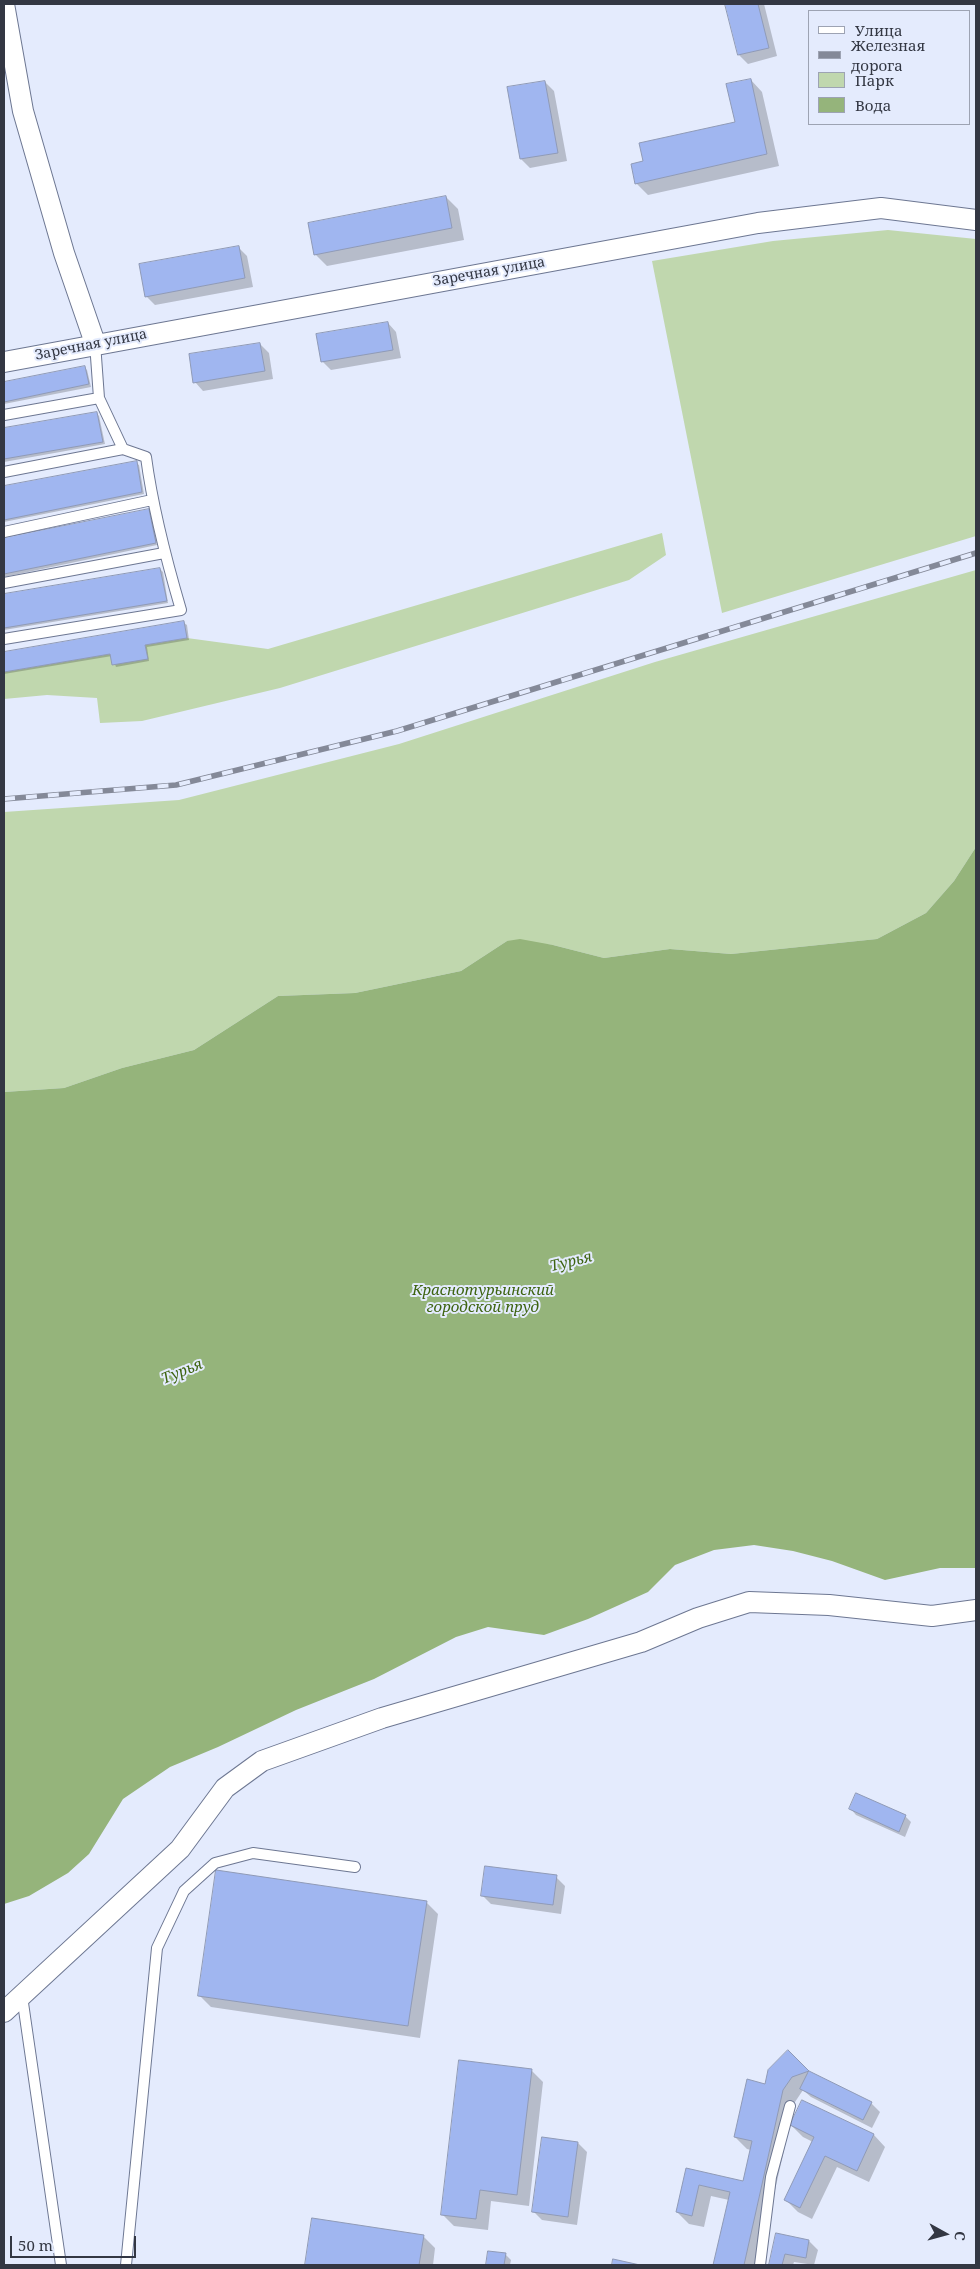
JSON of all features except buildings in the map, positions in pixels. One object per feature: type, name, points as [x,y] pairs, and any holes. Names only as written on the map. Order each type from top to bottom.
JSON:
[{"type":"street","points":[[4,4],[23,111],[64,253],[95,343]]},
{"type":"street","name":"Заречная улица","points":[[4,362],[95,343],[758,222],[881,208],[976,220]]},
{"type":"street","points":[[4,2012],[180,1849],[225,1788],[262,1761],[382,1718],[641,1642],[698,1618],[749,1602],[829,1605],[932,1616],[976,1610]]},
{"type":"lane","points":[[95,343],[99,398],[124,449]]},
{"type":"lane","points":[[4,415],[99,398]]},
{"type":"lane","points":[[4,472],[124,449],[146,458],[152,500],[164,553],[181,610],[4,639]]},
{"type":"lane","points":[[4,532],[152,500]]},
{"type":"lane","points":[[4,583],[164,553]]},
{"type":"lane","points":[[126,2265],[156,1948],[184,1891],[215,1862],[253,1854],[355,1867]]},
{"type":"lane","points":[[22,1996],[61,2265]]},
{"type":"lane","points":[[760,2265],[771,2177],[790,2106]]},
{"type":"green space","points":[[888,230],[976,239],[976,536],[722,613],[652,261],[773,241]]},
{"type":"green space","points":[[662,533],[666,555],[629,580],[280,688],[142,721],[100,723],[97,698],[47,695],[4,699],[4,672],[110,654],[147,658],[145,645],[187,638],[268,649]]},
{"type":"green space","points":[[976,570],[976,847],[954,881],[926,913],[877,939],[731,954],[670,949],[604,958],[553,945],[507,941],[461,971],[355,993],[278,996],[194,1050],[122,1068],[64,1088],[4,1092],[4,812],[179,800],[399,744],[655,662]]},
{"type":"water","name":"Краснотурьинский городской пруд","points":[[976,847],[976,1568],[940,1568],[885,1580],[832,1561],[793,1551],[754,1545],[714,1550],[675,1565],[648,1592],[588,1619],[544,1635],[488,1627],[456,1637],[374,1679],[296,1710],[218,1747],[170,1767],[123,1799],[89,1854],[68,1873],[29,1896],[4,1904],[4,1092],[64,1088],[122,1068],[194,1050],[278,996],[355,993],[461,971],[507,941],[520,939],[604,958],[670,949],[731,954],[877,939],[926,913],[954,881]]},
{"type":"railway","points":[[4,799],[176,785],[397,731],[976,553]]},
{"type":"water label","name":"Турья","points":[[571,1262]]},
{"type":"water label","name":"Турья","points":[[182,1372]]}]
